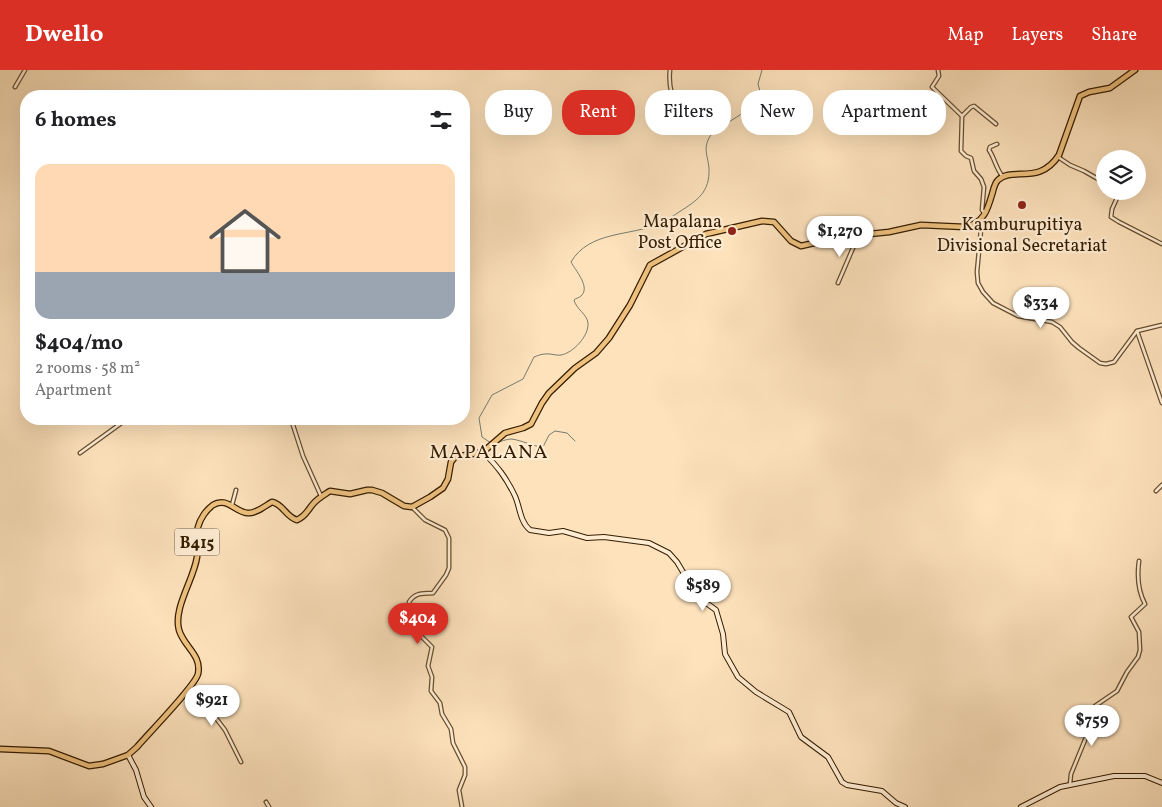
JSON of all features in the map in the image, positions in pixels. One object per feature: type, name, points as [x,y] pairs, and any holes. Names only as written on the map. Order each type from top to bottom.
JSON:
[{"type":"main road","points":[[321,496],[330,491],[350,494],[372,490],[382,493],[404,506],[412,507],[430,497],[442,488],[448,479],[451,462],[455,457],[483,452],[505,433],[530,424],[549,393],[575,368],[596,353],[609,338],[630,305],[650,265],[670,252],[706,234],[762,221],[774,222],[791,241],[801,246],[855,235],[889,232],[922,225],[971,226],[982,219],[986,213],[996,183],[1003,177],[1037,173],[1055,162],[1080,96],[1089,92],[1110,88],[1135,70]]},
{"type":"main road","points":[[483,452],[495,462],[503,474],[515,497],[525,525],[530,530],[549,533],[563,532],[587,538],[604,537],[649,543],[669,553],[683,572],[691,594],[716,610],[723,634],[725,654],[738,677],[756,692],[788,712],[801,738],[828,757],[838,776],[847,785],[882,791],[896,803],[905,807]]},
{"type":"main road","name":"B415","points":[[0,749],[49,750],[88,766],[102,764],[128,755],[189,689],[197,677],[199,664],[197,656],[179,631],[178,618],[197,558],[198,527],[203,516],[213,505],[224,502],[252,513],[275,502],[287,514],[297,520],[305,516],[321,496]]},
{"type":"main road","points":[[128,755],[136,770],[144,797],[151,807]]},
{"type":"main road","points":[[1021,807],[1052,790],[1114,776],[1145,776],[1162,783]]},
{"type":"street","points":[[15,87],[25,70]]},
{"type":"street","points":[[670,70],[671,90]]},
{"type":"street","points":[[938,70],[940,74],[932,85],[933,89],[962,116]]},
{"type":"street","points":[[986,213],[983,213],[982,210],[984,185],[974,171],[971,158],[961,151],[962,116],[964,112],[973,106],[996,124]]},
{"type":"street","points":[[997,144],[990,147],[989,150],[995,165],[1003,177]]},
{"type":"street","points":[[1058,157],[1096,178]]},
{"type":"street","points":[[1116,200],[1112,209],[1112,217],[1118,222],[1162,244]]},
{"type":"street","points":[[982,219],[977,272],[978,283],[994,304],[1018,316],[1052,322],[1060,327],[1072,342],[1100,363],[1106,364],[1114,362],[1136,331],[1162,325]]},
{"type":"street","points":[[838,283],[853,248],[855,235]]},
{"type":"street","points":[[1136,331],[1162,402]]},
{"type":"street","points":[[80,454],[119,425]]},
{"type":"street","points":[[293,425],[303,456],[321,496]]},
{"type":"street","points":[[1156,491],[1162,485]]},
{"type":"street","points":[[232,505],[236,490]]},
{"type":"street","points":[[412,507],[425,520],[445,530],[449,538],[450,553],[446,575],[433,593],[421,592],[411,598],[409,602],[413,622],[422,637],[432,647],[428,666],[432,676],[431,691],[440,703],[442,714],[451,729],[453,744],[465,767],[465,775],[459,790],[462,807]]},
{"type":"street","points":[[1070,786],[1070,774],[1087,735],[1094,706],[1117,691],[1138,657],[1140,632],[1131,617],[1145,604],[1140,594],[1139,561]]},
{"type":"street","points":[[189,689],[225,730],[242,762]]},
{"type":"street","points":[[266,802],[269,807]]},
{"type":"waterway","points":[[491,443],[482,437],[479,418],[492,395],[523,379],[534,357],[544,354],[566,354],[579,343],[586,333],[588,328],[587,320],[574,300],[584,292],[583,283],[571,262],[588,245],[611,236],[659,224],[697,199],[705,189],[709,176],[706,149],[709,138],[717,129],[748,109],[761,95],[758,84],[762,70]]},
{"type":"waterway","points":[[495,443],[511,439],[543,447],[549,435],[555,431],[567,433],[575,441]]},
{"type":"place","name":"Kamburupitiya Divisional Secretariat","points":[[1022,205]]},
{"type":"place","name":"Mapalana Post Office","points":[[732,231]]},
{"type":"district","name":"MAPALANA","points":[[489,451]]}]
